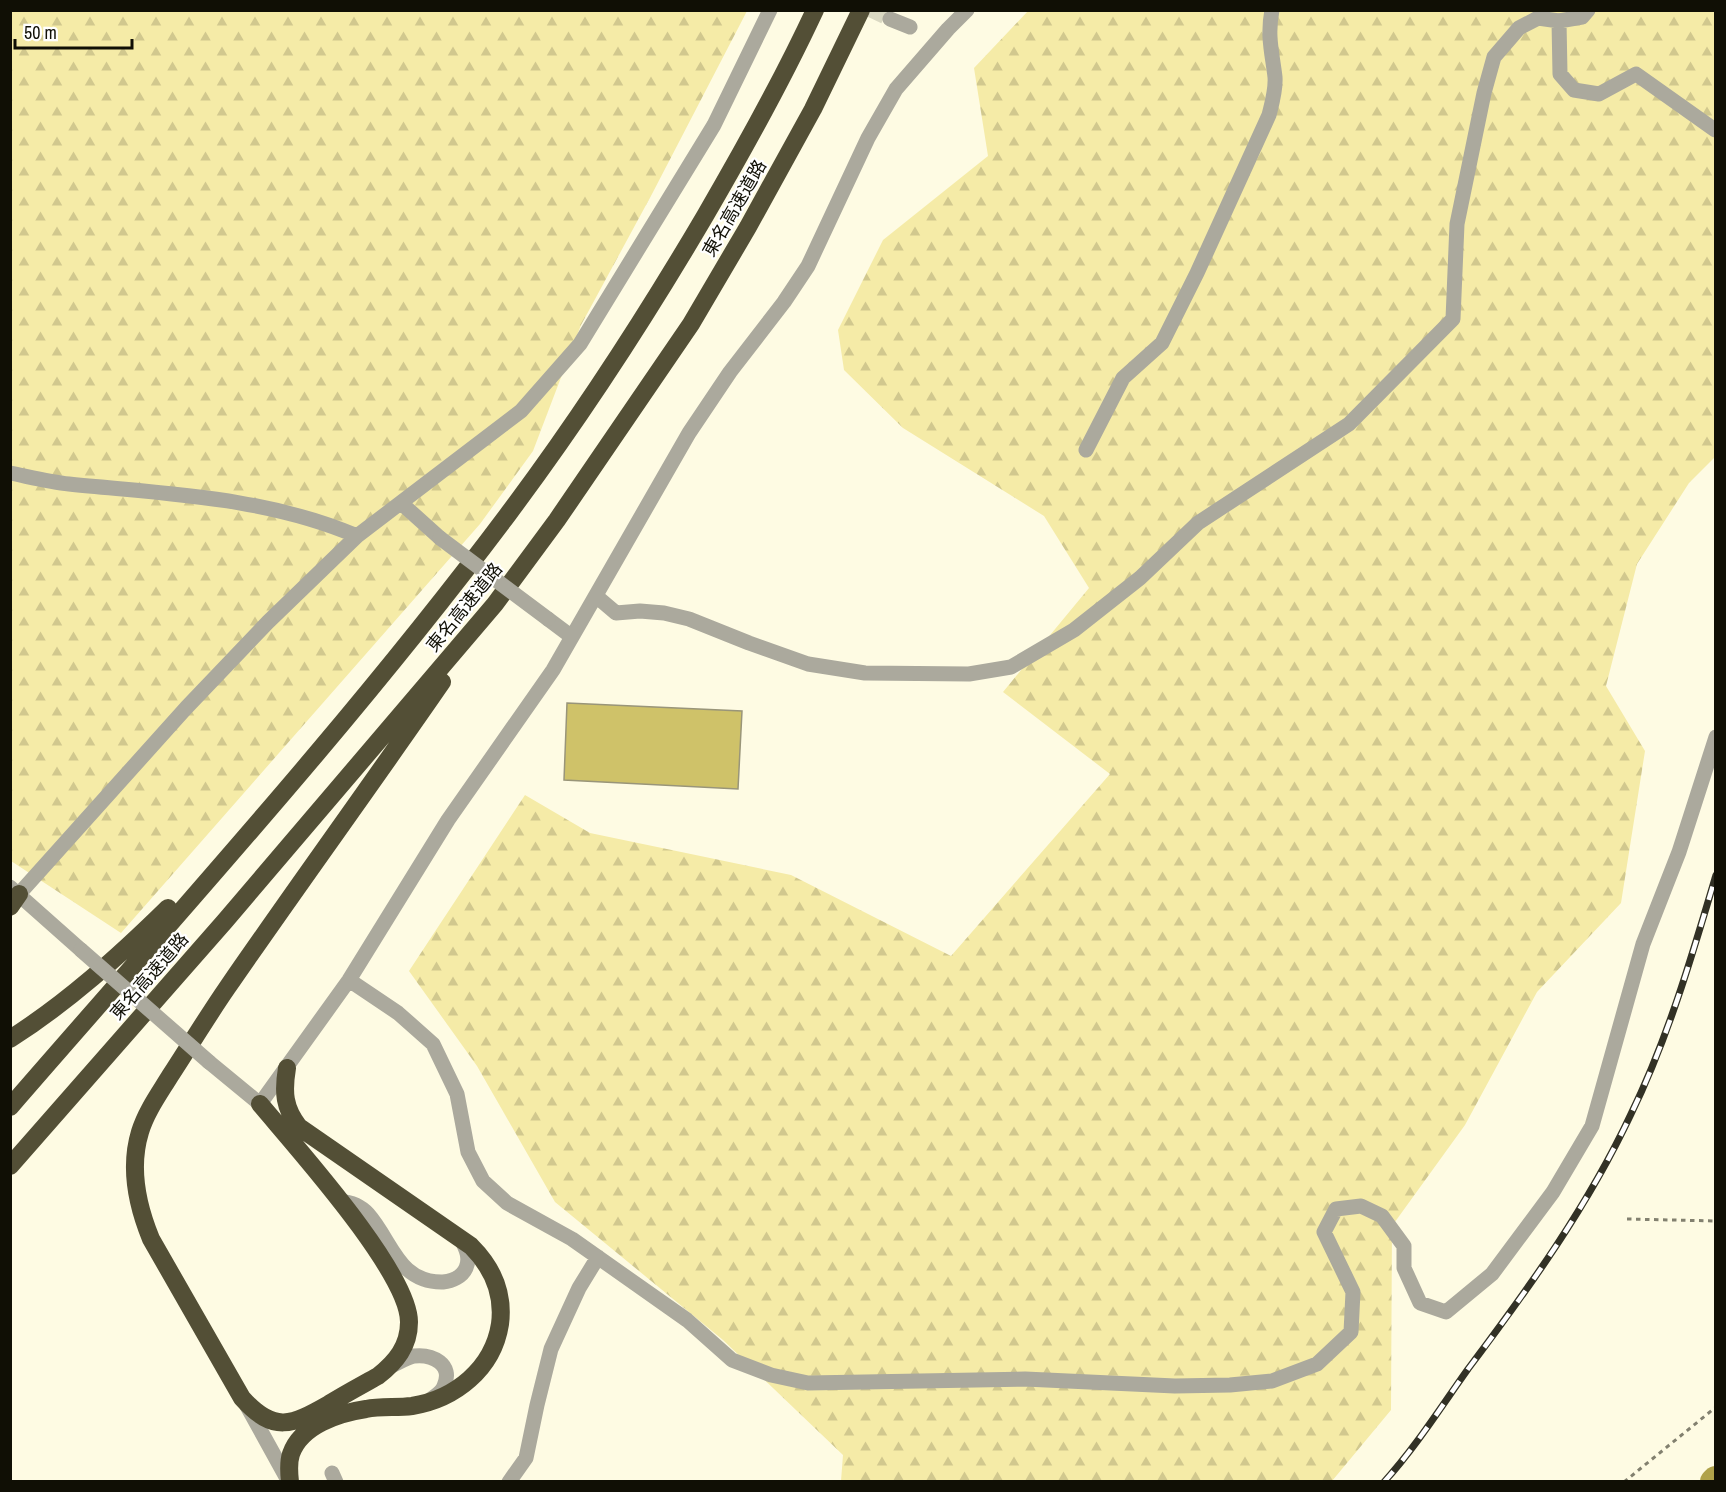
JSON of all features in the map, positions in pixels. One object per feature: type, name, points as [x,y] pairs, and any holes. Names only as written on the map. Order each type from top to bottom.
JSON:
[{"type":"highway","name":"東名高速道路","points":[[10,1107],[260,819],[404,647],[510,512],[585,406],[658,296],[735,164],[815,10]]},
{"type":"highway","name":"東名高速道路","points":[[10,1166],[225,921],[495,604],[557,520],[691,324],[813,109],[861,10]]},
{"type":"highway","points":[[260,1104],[381,1256],[406,1303],[409,1322],[408,1335],[398,1358],[391,1366],[378,1376],[294,1422],[274,1421],[262,1417],[242,1398],[151,1239],[142,1218],[135,1182],[140,1133],[147,1113],[205,1020],[298,884],[384,767],[495,604]]},
{"type":"highway","points":[[10,1039],[68,998],[126,950],[260,819]]},
{"type":"highway","points":[[287,1068],[284,1095],[291,1117],[299,1127],[460,1238],[483,1257],[498,1286],[501,1319],[498,1334],[483,1365],[472,1377],[444,1396],[427,1403],[351,1412],[332,1418],[309,1431],[297,1442],[290,1455],[289,1482]]},
{"type":"street","points":[[770,10],[714,124],[580,344],[521,411],[357,536],[268,622],[186,708],[13,898],[81,950],[260,1104],[349,980],[448,820],[553,670],[689,433],[730,372],[784,302],[808,266],[868,138],[896,89],[967,10]]},
{"type":"street","points":[[1086,450],[1123,378],[1162,343],[1197,273],[1269,115],[1274,98],[1275,79],[1270,53],[1269,28],[1272,10]]},
{"type":"street","points":[[596,596],[616,614],[640,611],[689,619],[808,664],[866,673],[969,674],[1011,667],[1074,630],[1140,578],[1198,523],[1349,424],[1453,319],[1457,225],[1484,93],[1494,57],[1519,28],[1538,18],[1559,21],[1582,17],[1588,10]]},
{"type":"street","points":[[890,19],[909,27]]},
{"type":"street","points":[[1559,21],[1560,74],[1574,90],[1599,94],[1636,74],[1715,130]]},
{"type":"street","points":[[10,473],[67,484],[184,494],[281,510],[328,523],[357,536]]},
{"type":"street","points":[[401,503],[440,537],[572,637]]},
{"type":"street","points":[[349,980],[398,1012],[433,1044],[457,1094],[468,1152],[483,1181],[507,1203],[572,1239],[687,1320],[732,1360],[771,1375],[808,1383],[1025,1378],[1175,1386],[1272,1381],[1317,1364],[1351,1332],[1353,1292],[1324,1232],[1336,1209],[1361,1206],[1382,1216],[1404,1246],[1404,1268],[1420,1303],[1446,1312],[1492,1274],[1553,1192],[1592,1126],[1643,944],[1679,852],[1716,737]]},
{"type":"street","points":[[339,1201],[357,1205],[368,1214],[399,1261],[420,1278],[433,1282],[448,1281],[460,1276],[466,1269],[468,1258],[460,1238]]},
{"type":"street","points":[[509,1482],[526,1458],[551,1349],[579,1288],[598,1257]]},
{"type":"street","points":[[391,1366],[411,1357],[427,1356],[438,1359],[447,1377],[443,1389],[427,1403]]},
{"type":"street","points":[[242,1398],[289,1482]]},
{"type":"path","points":[[1627,1219],[1716,1221]]},
{"type":"path","points":[[1624,1482],[1716,1407]]},
{"type":"green space","points":[[10,11],[747,11],[581,325],[533,451],[480,524],[121,933],[11,861]]},
{"type":"green space","points":[[1028,11],[1715,11],[1715,457],[1689,483],[1637,564],[1606,686],[1645,751],[1621,903],[1537,992],[1465,1125],[1392,1226],[1391,1410],[1332,1481],[841,1481],[843,1455],[723,1340],[555,1202],[477,1066],[409,971],[525,795],[590,833],[791,875],[951,956],[1110,774],[1003,692],[1089,588],[1044,516],[903,428],[844,370],[838,330],[883,240],[988,156],[974,68]]},
{"type":"building","points":[[567,703],[742,711],[738,789],[564,780]]},
{"type":"tunnel","points":[[871,10],[890,19]]},
{"type":"railway","points":[[1384,1482],[1417,1441],[1535,1277],[1596,1181],[1631,1114],[1657,1056],[1716,875]]}]
